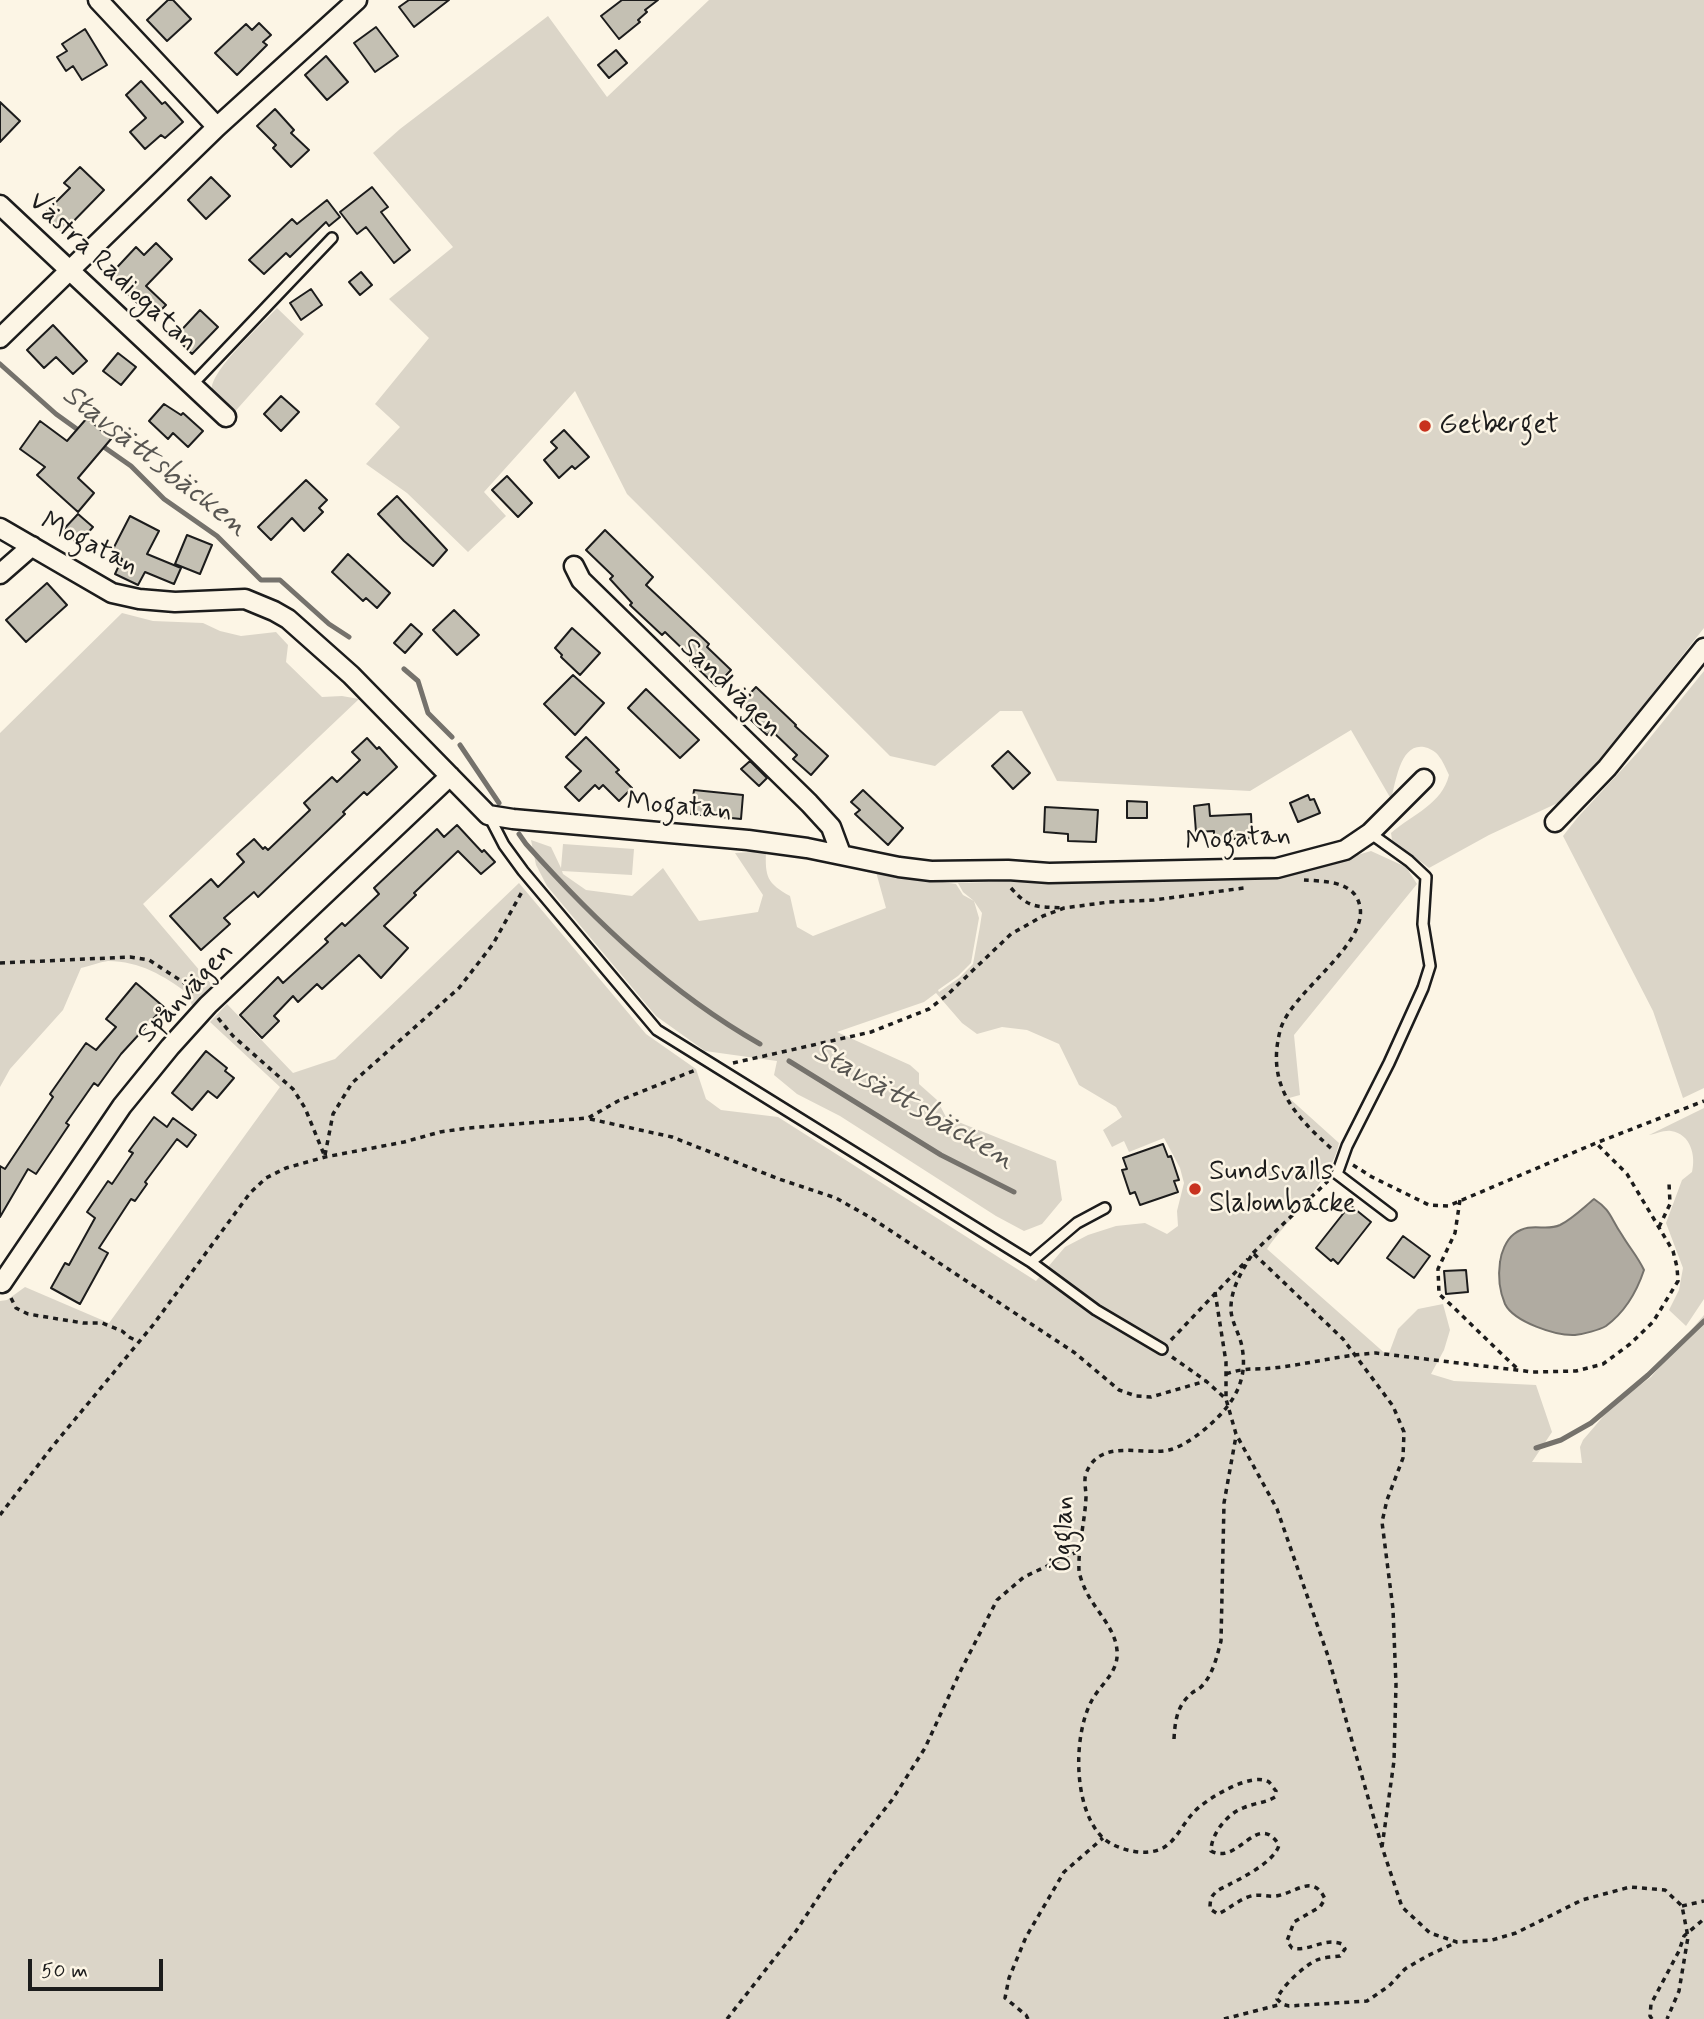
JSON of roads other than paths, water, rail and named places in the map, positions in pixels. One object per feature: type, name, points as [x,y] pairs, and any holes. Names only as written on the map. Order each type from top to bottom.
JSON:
[{"type":"street","points":[[98,0],[218,127]]},
{"type":"street","points":[[0,338],[218,127],[357,0]]},
{"type":"street","name":"Västra Radiogatan","points":[[0,205],[192,385]]},
{"type":"street","points":[[192,385],[226,416]]},
{"type":"street","name":"Mogatan","points":[[0,528],[112,593],[139,599],[176,602],[245,599],[288,619],[351,675],[488,815],[747,840],[932,871],[1008,870],[1049,873],[1277,869],[1345,850],[1370,833],[1424,779]]},
{"type":"street","points":[[0,574],[32,546]]},
{"type":"street","name":"Sandvägen","points":[[574,566],[581,580],[824,819],[831,827],[841,854]]},
{"type":"street","points":[[1555,822],[1607,768],[1704,648]]},
{"type":"street","name":"Spånvägen","points":[[2,1283],[122,1106],[208,1005],[450,776]]},
{"type":"lane","name":"Västra Radiogatan","points":[[192,385],[332,238]]},
{"type":"lane","points":[[488,815],[504,845],[529,878],[657,1030],[1031,1262],[1096,1310],[1162,1349]]},
{"type":"lane","points":[[1370,833],[1426,877],[1423,925],[1430,966],[1401,1038],[1342,1158],[1337,1174],[1391,1215]]},
{"type":"lane","points":[[1031,1262],[1077,1223],[1105,1208]]},
{"type":"waterway","name":"Stavsättsbäcken","points":[[0,364],[56,414],[81,432]]},
{"type":"waterway","name":"Stavsättsbäcken","points":[[101,445],[131,466],[164,499],[217,536],[261,580],[280,580],[329,624],[349,637]]},
{"type":"waterway","name":"Stavsättsbäcken","points":[[404,669],[418,681],[428,713],[452,737]]},
{"type":"waterway","name":"Stavsättsbäcken","points":[[460,745],[499,803]]},
{"type":"waterway","name":"Stavsättsbäcken","points":[[519,834],[579,901],[635,954],[695,1002],[760,1044]]},
{"type":"waterway","name":"Stavsättsbäcken","points":[[789,1061],[941,1155],[1014,1192]]},
{"type":"waterway","points":[[1536,1448],[1561,1440],[1591,1423],[1648,1375],[1704,1321]]},
{"type":"place","name":"Getberget","points":[[1425,426]]},
{"type":"place","name":"Sundsvalls Slalombacke","points":[[1195,1189]]}]
